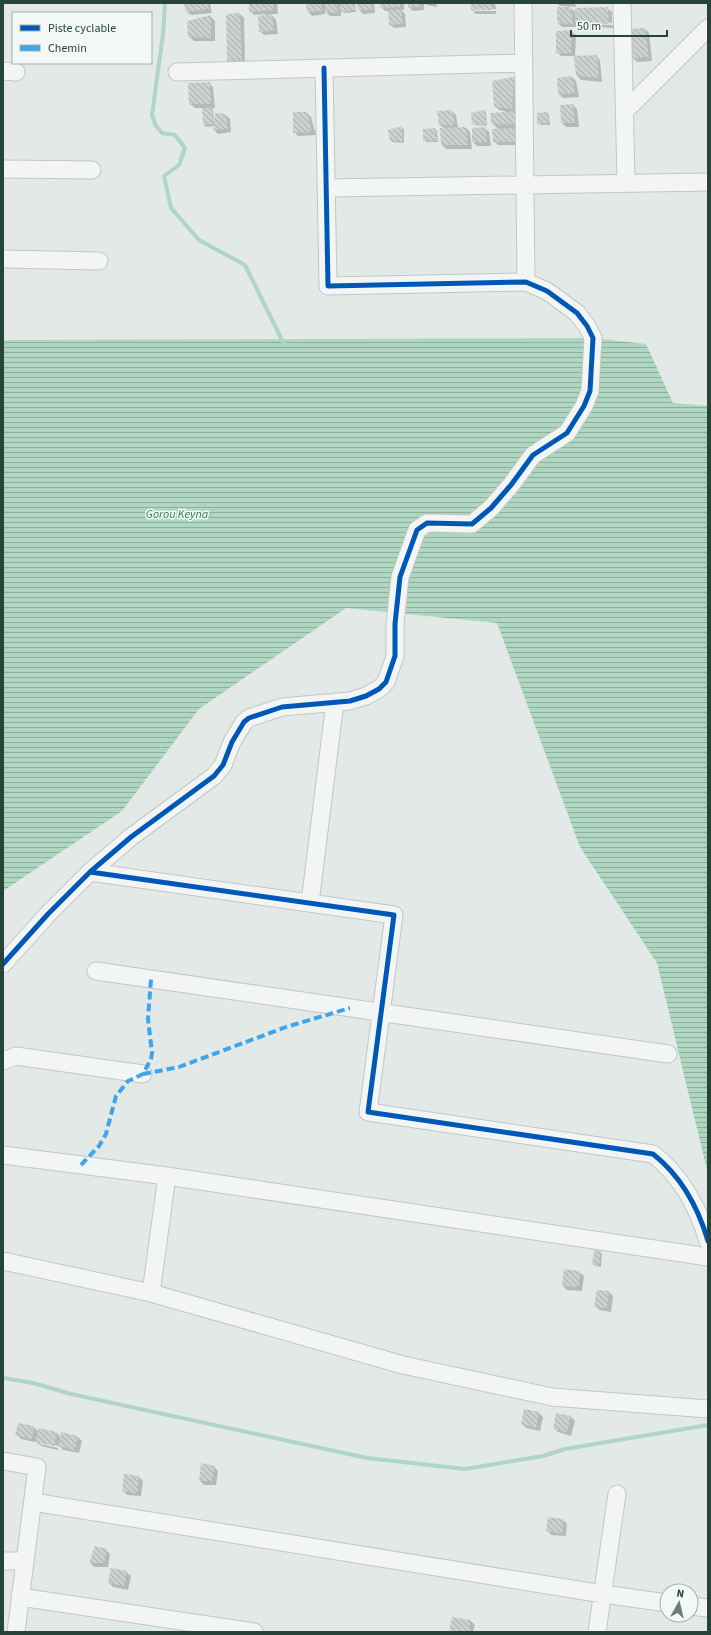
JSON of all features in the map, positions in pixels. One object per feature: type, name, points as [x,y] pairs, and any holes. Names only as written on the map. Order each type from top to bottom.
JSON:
[{"type":"street","points":[[523,3],[526,282]]},
{"type":"street","points":[[622,3],[626,183]]},
{"type":"street","points":[[624,112],[708,28]]},
{"type":"street","points":[[178,72],[524,63]]},
{"type":"street","points":[[3,964],[48,914],[90,872],[131,837],[214,776],[223,765],[232,742],[244,722],[249,718],[282,707],[350,701],[366,696],[379,689],[386,682],[395,656],[395,624],[400,577],[417,530],[427,523],[472,524],[491,508],[511,485],[533,455],[566,433],[584,406],[590,391],[593,338],[587,326],[577,313],[546,291],[526,282],[328,286],[324,68]]},
{"type":"street","points":[[3,169],[92,170]]},
{"type":"street","points":[[327,188],[708,182]]},
{"type":"street","points":[[3,259],[99,261]]},
{"type":"street","points":[[310,903],[335,702]]},
{"type":"street","points":[[90,872],[394,915],[368,1112],[653,1154],[668,1166],[679,1179],[692,1200],[708,1241]]},
{"type":"street","points":[[96,971],[668,1054]]},
{"type":"street","points":[[3,1061],[16,1056],[143,1074]]},
{"type":"street","points":[[3,1155],[167,1176],[708,1256]]},
{"type":"street","points":[[151,1293],[167,1176]]},
{"type":"street","points":[[3,1261],[151,1293],[403,1365],[552,1397],[708,1409]]},
{"type":"street","points":[[3,1461],[37,1467],[16,1632]]},
{"type":"street","points":[[597,1632],[617,1494]]},
{"type":"street","points":[[33,1502],[659,1602]]},
{"type":"street","points":[[3,1561],[25,1561]]},
{"type":"street","points":[[20,1597],[254,1632]]},
{"type":"water","name":"Gorou Keyna","points":[[593,338],[646,344],[673,403],[708,406],[708,1174],[657,963],[580,847],[497,623],[346,608],[199,709],[122,811],[3,891],[3,340]]},
{"type":"building","points":[[184,3],[207,3],[209,9],[186,12]]},
{"type":"building","points":[[249,3],[273,3],[274,10],[249,12]]},
{"type":"building","points":[[306,3],[321,3],[322,11],[307,12]]},
{"type":"building","points":[[325,3],[337,3],[337,13],[325,12]]},
{"type":"building","points":[[339,3],[354,3],[355,10],[341,12]]},
{"type":"building","points":[[357,3],[371,3],[372,10],[358,10]]},
{"type":"building","points":[[380,3],[400,3],[400,7],[380,8]]},
{"type":"building","points":[[408,3],[420,3],[420,7],[408,7]]},
{"type":"building","points":[[470,3],[492,3],[493,10],[471,10]]},
{"type":"building","points":[[557,7],[571,7],[573,24],[557,23]]},
{"type":"building","points":[[608,7],[609,24],[575,22],[575,8]]},
{"type":"building","points":[[401,9],[403,24],[389,25],[388,10]]},
{"type":"building","points":[[240,13],[242,60],[227,61],[226,14]]},
{"type":"building","points":[[272,14],[274,30],[259,32],[258,16]]},
{"type":"building","points":[[211,15],[211,38],[188,37],[187,21]]},
{"type":"building","points":[[645,28],[649,57],[632,58],[631,29]]},
{"type":"building","points":[[572,30],[571,53],[556,53],[556,31]]},
{"type":"building","points":[[597,55],[599,78],[576,76],[574,56]]},
{"type":"building","points":[[572,76],[575,93],[558,95],[557,78]]},
{"type":"building","points":[[514,77],[512,109],[494,107],[492,81]]},
{"type":"building","points":[[210,82],[211,104],[189,104],[188,83]]},
{"type":"building","points":[[573,104],[575,123],[561,123],[560,105]]},
{"type":"building","points":[[212,107],[213,124],[203,125],[202,108]]},
{"type":"building","points":[[452,110],[455,125],[439,125],[437,111]]},
{"type":"building","points":[[485,110],[486,125],[472,124],[471,113]]},
{"type":"building","points":[[516,111],[519,124],[492,125],[490,113]]},
{"type":"building","points":[[293,112],[307,112],[312,132],[293,133]]},
{"type":"building","points":[[548,112],[549,123],[537,124],[537,113]]},
{"type":"building","points":[[215,113],[226,114],[228,129],[213,130]]},
{"type":"building","points":[[402,126],[403,141],[390,141],[388,130]]},
{"type":"building","points":[[466,127],[468,145],[441,145],[440,128]]},
{"type":"building","points":[[486,127],[487,142],[472,142],[472,128]]},
{"type":"building","points":[[435,128],[437,141],[423,141],[423,129]]},
{"type":"building","points":[[516,128],[518,142],[493,142],[492,129]]},
{"type":"building","points":[[594,1250],[601,1251],[599,1266],[592,1264]]},
{"type":"building","points":[[564,1269],[580,1271],[579,1287],[562,1286]]},
{"type":"building","points":[[597,1290],[609,1291],[607,1308],[594,1307]]},
{"type":"building","points":[[524,1409],[539,1412],[536,1428],[521,1424]]},
{"type":"building","points":[[556,1413],[571,1416],[567,1432],[553,1429]]},
{"type":"building","points":[[18,1423],[34,1426],[32,1439],[15,1435]]},
{"type":"building","points":[[39,1428],[57,1432],[54,1446],[35,1442]]},
{"type":"building","points":[[61,1432],[78,1436],[75,1450],[58,1446]]},
{"type":"building","points":[[201,1463],[215,1466],[212,1481],[199,1481]]},
{"type":"building","points":[[124,1474],[139,1476],[137,1493],[122,1491]]},
{"type":"building","points":[[548,1517],[564,1519],[562,1533],[546,1531]]},
{"type":"building","points":[[95,1546],[107,1549],[104,1563],[89,1563]]},
{"type":"building","points":[[111,1568],[127,1571],[124,1586],[108,1583]]},
{"type":"building","points":[[452,1617],[471,1620],[469,1632],[449,1632]]},
{"type":"waterway","points":[[165,3],[163,34],[152,115],[156,126],[162,133],[175,135],[185,148],[179,165],[164,176],[171,208],[199,240],[245,265],[284,344]]},
{"type":"waterway","points":[[3,1378],[33,1383],[71,1394],[367,1458],[465,1469],[543,1456],[565,1449],[708,1425]]},
{"type":"marked path","points":[[81,1165],[99,1146],[106,1134],[116,1096],[128,1081],[143,1074],[151,1059],[152,1053],[148,1019],[151,979]]},
{"type":"marked path","points":[[143,1074],[179,1067],[286,1027],[350,1008]]},
{"type":"cycle path","points":[[3,964],[48,914],[90,872],[131,837],[214,776],[223,765],[232,742],[244,722],[249,718],[282,707],[350,701],[366,696],[379,689],[386,682],[395,656],[395,624],[400,577],[417,530],[427,523],[472,524],[491,508],[511,485],[533,455],[567,433],[584,406],[590,391],[593,338],[587,326],[577,313],[547,291],[526,282],[328,286],[324,68]]},
{"type":"cycle path","points":[[90,872],[394,915],[368,1112],[653,1154],[672,1172],[694,1204],[708,1241]]}]
